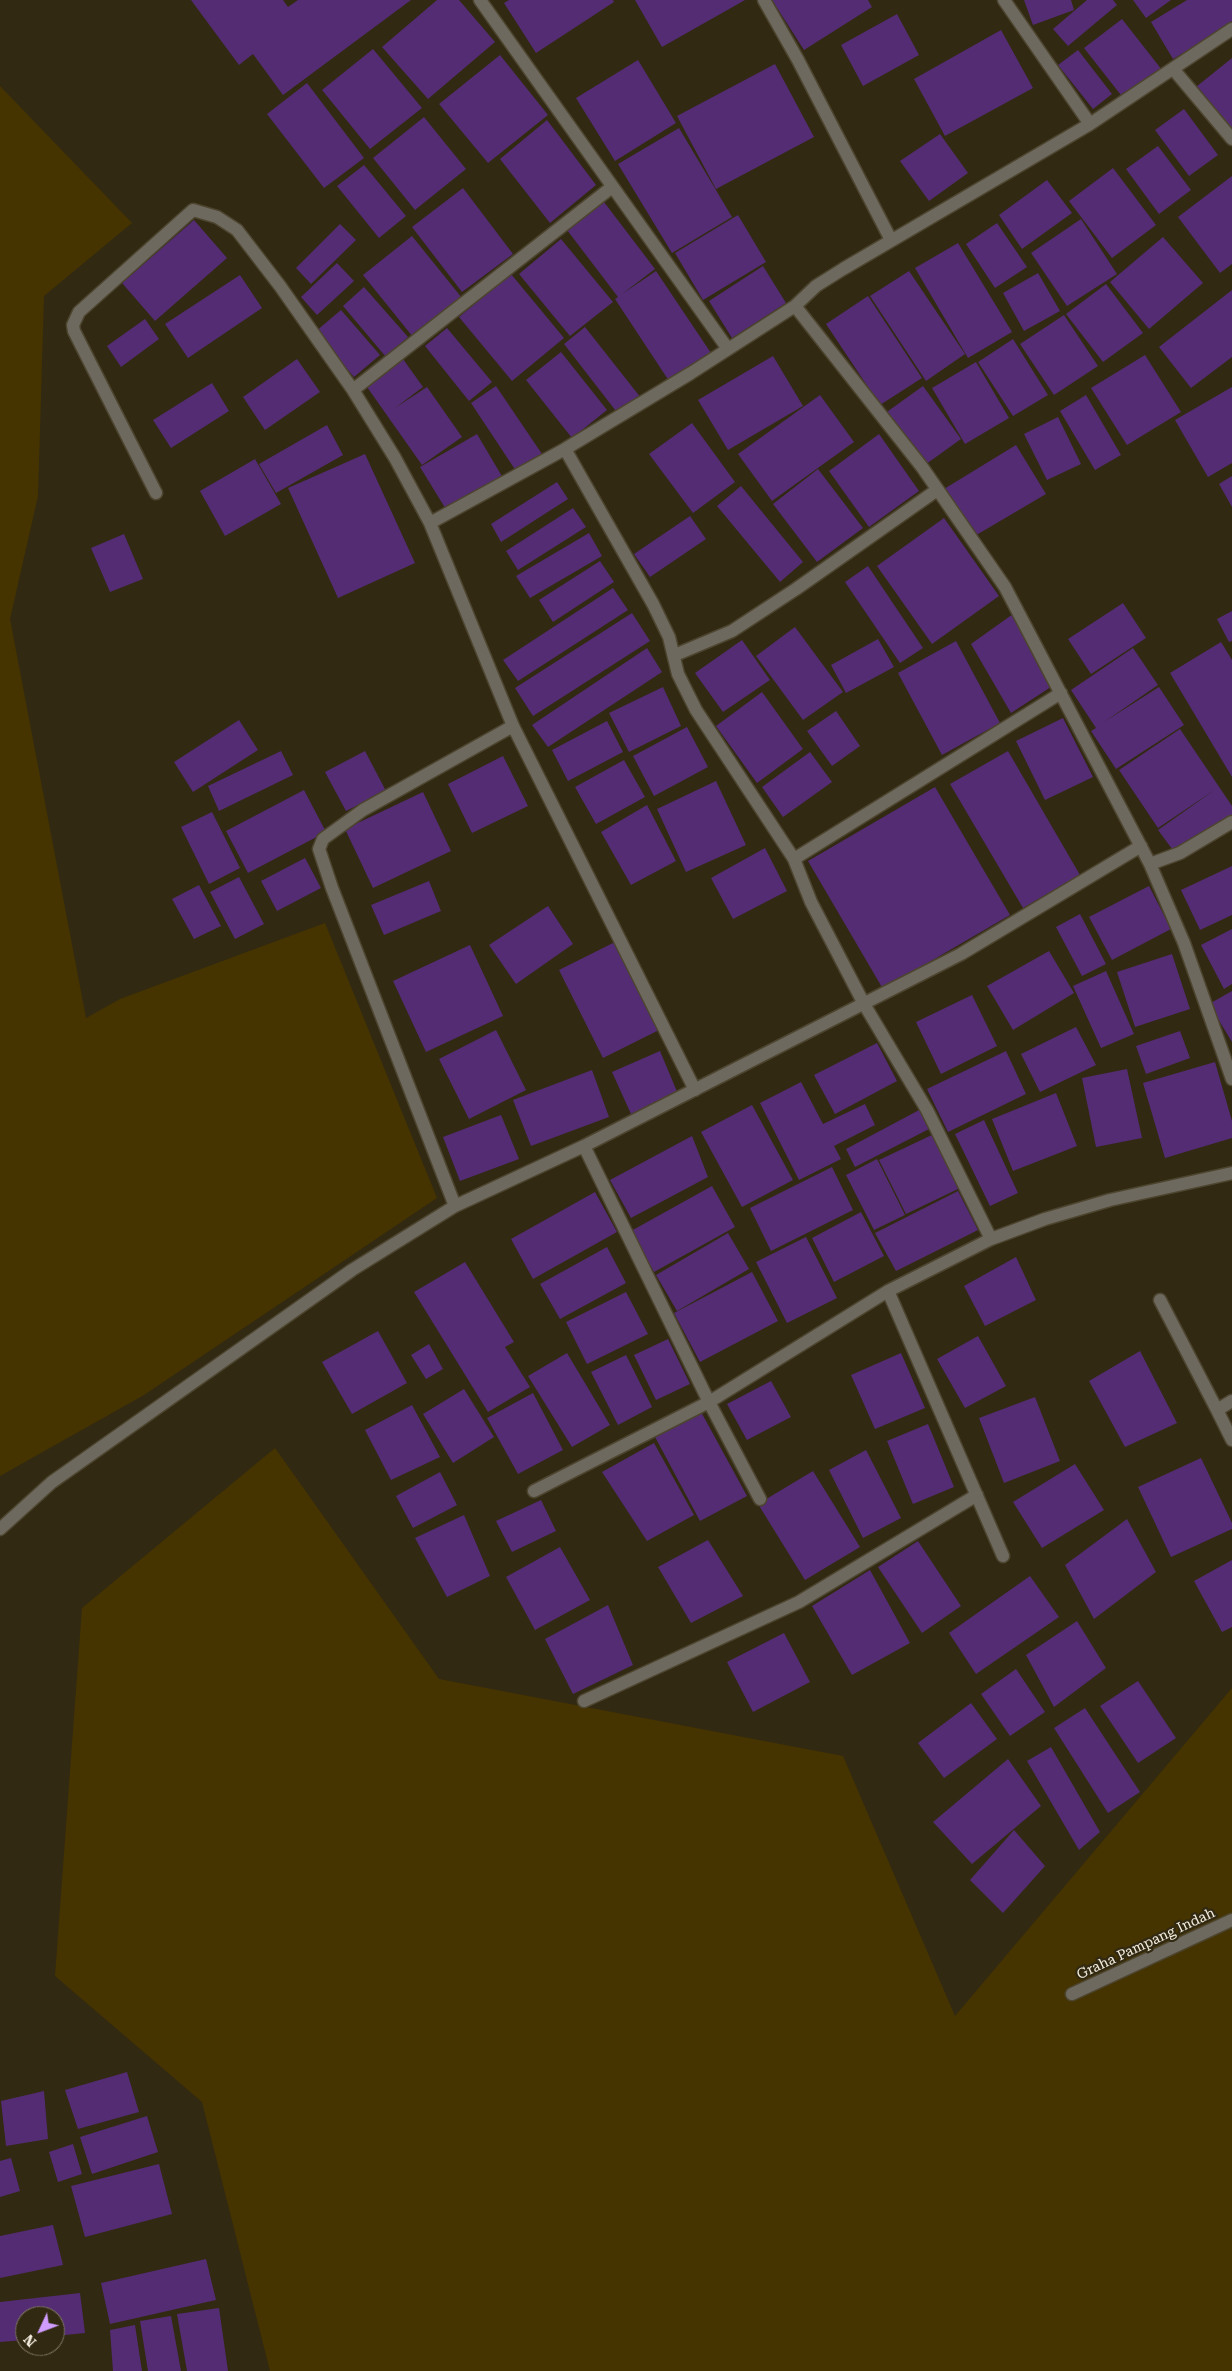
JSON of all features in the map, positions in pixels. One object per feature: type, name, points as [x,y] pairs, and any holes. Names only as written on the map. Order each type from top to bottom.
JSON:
[{"type":"street","points":[[480,0],[728,349]]},
{"type":"street","points":[[764,0],[798,60],[891,240]]},
{"type":"street","points":[[1004,0],[1090,124]]},
{"type":"street","points":[[430,523],[565,449],[728,349],[795,306],[816,286],[1090,124],[1232,30]]},
{"type":"street","points":[[1174,70],[1232,139]]},
{"type":"street","points":[[353,390],[612,187]]},
{"type":"street","points":[[156,493],[74,331],[73,325],[79,312],[193,210],[217,217],[237,230],[280,286],[353,390],[395,458],[430,523],[513,726],[695,1090]]},
{"type":"street","points":[[795,306],[892,428],[1005,587],[1150,864],[1184,943],[1232,1079]]},
{"type":"street","points":[[565,449],[654,604],[675,654],[678,674],[696,710],[794,859],[811,902],[864,1004],[927,1110],[990,1239]]},
{"type":"street","points":[[675,654],[732,631],[937,490]]},
{"type":"street","points":[[794,859],[1061,693]]},
{"type":"street","points":[[455,1206],[332,888],[319,849],[323,839],[363,810],[513,726]]},
{"type":"street","points":[[1150,864],[1180,853],[1232,822]]},
{"type":"street","points":[[0,1529],[52,1482],[352,1270],[455,1206],[584,1146],[961,954],[1141,846]]},
{"type":"street","points":[[584,1146],[709,1402],[760,1498]]},
{"type":"street","points":[[534,1491],[709,1402],[888,1291],[990,1239],[1045,1218],[1110,1200],[1232,1173]]},
{"type":"street","points":[[888,1291],[1003,1556]]},
{"type":"street","points":[[1160,1300],[1232,1440]]},
{"type":"street","points":[[1217,1410],[1232,1401]]},
{"type":"street","points":[[584,1701],[799,1602],[977,1495]]},
{"type":"street","name":"Graha Pampang Indah","points":[[1072,1994],[1232,1920]]},
{"type":"shaded area","points":[[0,86],[132,223],[44,296],[38,496],[10,619],[86,1018],[120,999],[325,923],[437,1198],[144,1395],[0,1476]]},
{"type":"shaded area","points":[[275,1448],[439,1679],[843,1756],[955,2016],[1232,1688],[1232,2371],[270,2371],[202,2102],[55,1976],[82,1608]]},
{"type":"building","points":[[191,0],[283,0],[288,7],[298,0],[411,0],[283,95],[253,54],[239,65]]},
{"type":"building","points":[[437,0],[459,0],[495,42],[428,99],[382,47]]},
{"type":"building","points":[[509,0],[613,0],[614,2],[536,53],[504,3]]},
{"type":"building","points":[[635,0],[745,0],[662,47]]},
{"type":"building","points":[[772,0],[868,0],[872,7],[804,50]]},
{"type":"building","points":[[1024,0],[1071,0],[1074,10],[1033,25]]},
{"type":"building","points":[[1087,0],[1113,0],[1117,5],[1068,46],[1053,29]]},
{"type":"building","points":[[1133,0],[1171,0],[1146,18]]},
{"type":"building","points":[[1187,0],[1232,0],[1232,24],[1173,59],[1151,22]]},
{"type":"building","points":[[897,14],[919,55],[863,86],[841,45]]},
{"type":"building","points":[[1122,19],[1162,70],[1124,99],[1084,48]]},
{"type":"building","points":[[1001,30],[1033,88],[945,136],[914,79]]},
{"type":"building","points":[[373,49],[422,108],[370,149],[322,90]]},
{"type":"building","points":[[1078,50],[1112,94],[1093,109],[1058,65]]},
{"type":"building","points":[[500,55],[548,115],[488,163],[439,104]]},
{"type":"building","points":[[1232,58],[1232,131],[1196,87]]},
{"type":"building","points":[[638,60],[676,123],[615,161],[576,98]]},
{"type":"building","points":[[775,64],[814,137],[716,189],[677,116]]},
{"type":"building","points":[[307,83],[364,158],[324,188],[267,114]]},
{"type":"building","points":[[1184,109],[1218,155],[1189,176],[1155,130]]},
{"type":"building","points":[[424,117],[466,169],[415,210],[373,158]]},
{"type":"building","points":[[547,120],[596,185],[550,223],[500,159]]},
{"type":"building","points":[[679,128],[732,217],[672,253],[618,164]]},
{"type":"building","points":[[940,134],[968,173],[929,201],[900,161]]},
{"type":"building","points":[[1158,146],[1191,190],[1159,214],[1126,169]]},
{"type":"building","points":[[364,165],[406,216],[379,238],[337,186]]},
{"type":"building","points":[[1113,168],[1156,225],[1112,258],[1069,201]]},
{"type":"building","points":[[1232,176],[1232,264],[1220,273],[1178,217]]},
{"type":"building","points":[[1047,180],[1072,213],[1022,249],[999,215]]},
{"type":"building","points":[[463,188],[513,254],[462,292],[412,227]]},
{"type":"building","points":[[604,202],[655,269],[622,294],[656,271],[713,356],[671,384],[615,299],[618,297],[567,230]]},
{"type":"building","points":[[738,215],[766,262],[703,300],[675,253]]},
{"type":"building","points":[[1081,219],[1117,274],[1067,306],[1031,253]]},
{"type":"building","points":[[194,220],[227,258],[155,321],[122,283]]},
{"type":"building","points":[[997,223],[1027,267],[995,288],[966,244]]},
{"type":"building","points":[[340,224],[356,240],[311,284],[296,268]]},
{"type":"building","points":[[412,236],[462,298],[413,337],[363,275]]},
{"type":"building","points":[[1163,237],[1203,283],[1149,329],[1110,282]]},
{"type":"building","points":[[561,239],[613,302],[570,336],[519,274]]},
{"type":"building","points":[[958,243],[1012,332],[968,358],[915,268]]},
{"type":"building","points":[[337,263],[354,281],[317,315],[301,297]]},
{"type":"building","points":[[763,266],[786,303],[732,338],[709,301]]},
{"type":"building","points":[[909,271],[965,354],[926,381],[870,296]]},
{"type":"building","points":[[1038,273],[1060,311],[1024,331],[1003,293]]},
{"type":"building","points":[[511,274],[564,338],[512,381],[459,317]]},
{"type":"building","points":[[240,275],[262,308],[188,358],[165,324]]},
{"type":"building","points":[[1106,284],[1143,333],[1103,362],[1066,314]]},
{"type":"building","points":[[364,287],[408,337],[386,357],[343,306]]},
{"type":"building","points":[[1232,290],[1232,357],[1191,388],[1159,347]]},
{"type":"building","points":[[868,296],[922,378],[880,405],[826,324]]},
{"type":"building","points":[[341,310],[380,355],[354,377],[315,332]]},
{"type":"building","points":[[1064,315],[1098,366],[1054,395],[1020,344]]},
{"type":"building","points":[[145,319],[159,339],[121,367],[107,346]]},
{"type":"building","points":[[585,327],[641,398],[619,415],[564,344]]},
{"type":"building","points":[[447,328],[492,382],[469,401],[425,346]]},
{"type":"building","points":[[1013,339],[1048,395],[1013,416],[978,362]]},
{"type":"building","points":[[561,352],[607,410],[572,438],[526,380]]},
{"type":"building","points":[[1145,355],[1181,412],[1127,445],[1091,388]]},
{"type":"building","points":[[773,356],[803,406],[728,450],[698,400]]},
{"type":"building","points":[[297,359],[320,392],[265,430],[243,397]]},
{"type":"building","points":[[403,359],[423,387],[395,408],[427,387],[462,437],[422,465],[367,387]]},
{"type":"building","points":[[976,362],[1009,418],[965,444],[932,388]]},
{"type":"building","points":[[212,383],[229,411],[171,448],[153,420]]},
{"type":"building","points":[[496,386],[542,454],[516,471],[471,403]]},
{"type":"building","points":[[923,386],[961,439],[922,467],[884,414]]},
{"type":"building","points":[[1232,387],[1232,463],[1208,477],[1175,420]]},
{"type":"building","points":[[820,395],[854,442],[772,501],[738,454]]},
{"type":"building","points":[[1086,395],[1121,455],[1095,470],[1060,411]]},
{"type":"building","points":[[1058,417],[1081,464],[1047,480],[1024,434]]},
{"type":"building","points":[[692,423],[735,482],[693,513],[649,454]]},
{"type":"building","points":[[327,425],[343,455],[276,493],[259,464]]},
{"type":"building","points":[[477,434],[503,478],[447,511],[420,467]]},
{"type":"building","points":[[879,434],[919,491],[869,527],[829,471]]},
{"type":"building","points":[[1016,445],[1046,494],[973,537],[944,489]]},
{"type":"building","points":[[365,454],[415,563],[338,598],[288,488]]},
{"type":"building","points":[[255,459],[281,504],[225,536],[200,491]]},
{"type":"building","points":[[818,469],[863,528],[817,562],[773,504]]},
{"type":"building","points":[[1232,476],[1232,507],[1219,484]]},
{"type":"building","points":[[557,482],[568,499],[501,542],[491,524]]},
{"type":"building","points":[[741,486],[803,562],[780,582],[717,506]]},
{"type":"building","points":[[573,508],[586,527],[518,570],[506,551]]},
{"type":"building","points":[[690,516],[706,539],[650,577],[634,554]]},
{"type":"building","points":[[944,518],[999,596],[932,644],[877,566]]},
{"type":"building","points":[[589,533],[602,556],[530,598],[516,576]]},
{"type":"building","points":[[124,534],[143,579],[110,592],[91,548]]},
{"type":"building","points":[[600,561],[614,582],[553,622],[539,600]]},
{"type":"building","points":[[868,566],[923,648],[900,663],[845,582]]},
{"type":"building","points":[[613,588],[628,610],[518,681],[503,660]]},
{"type":"building","points":[[1123,603],[1146,638],[1091,674],[1068,639]]},
{"type":"building","points":[[1232,611],[1232,641],[1229,642],[1217,619]]},
{"type":"building","points":[[632,613],[650,641],[533,716],[515,688]]},
{"type":"building","points":[[1013,614],[1054,685],[1011,713],[971,644]]},
{"type":"building","points":[[795,627],[843,692],[803,720],[756,656]]},
{"type":"building","points":[[878,639],[894,667],[846,693],[831,665]]},
{"type":"building","points":[[742,640],[770,680],[723,712],[695,673]]},
{"type":"building","points":[[956,641],[1000,723],[942,755],[898,673]]},
{"type":"building","points":[[1221,642],[1232,660],[1232,777],[1170,673]]},
{"type":"building","points":[[647,648],[662,672],[548,747],[532,725]]},
{"type":"building","points":[[1133,648],[1158,685],[1104,722],[1159,687],[1184,725],[1116,769],[1091,731],[1096,728],[1071,690]]},
{"type":"building","points":[[663,687],[681,726],[629,752],[609,713]]},
{"type":"building","points":[[762,692],[803,749],[757,783],[716,726]]},
{"type":"building","points":[[836,711],[860,746],[832,766],[807,731]]},
{"type":"building","points":[[1063,718],[1093,777],[1045,800],[1016,741]]},
{"type":"building","points":[[239,720],[258,750],[193,792],[174,762]]},
{"type":"building","points":[[607,721],[623,752],[568,781],[552,750]]},
{"type":"building","points":[[687,727],[708,767],[654,796],[633,756]]},
{"type":"building","points":[[1180,729],[1232,806],[1232,815],[1175,853],[1158,830],[1216,789],[1158,828],[1119,770]]},
{"type":"building","points":[[281,751],[293,775],[219,811],[208,786]]},
{"type":"building","points":[[365,751],[386,791],[346,811],[325,772]]},
{"type":"building","points":[[1008,751],[1080,875],[1023,908],[950,784]]},
{"type":"building","points":[[810,752],[832,782],[783,817],[762,787]]},
{"type":"building","points":[[503,756],[528,806],[472,833],[448,784]]},
{"type":"building","points":[[624,760],[645,797],[596,824],[575,787]]},
{"type":"building","points":[[716,781],[746,845],[686,872],[657,809]]},
{"type":"building","points":[[935,787],[1010,915],[883,989],[808,861]]},
{"type":"building","points":[[304,790],[326,832],[248,873],[226,831]]},
{"type":"building","points":[[423,792],[451,851],[373,888],[345,829]]},
{"type":"building","points":[[647,805],[676,861],[631,885],[601,832]]},
{"type":"building","points":[[212,812],[240,868],[209,884],[181,827]]},
{"type":"building","points":[[765,848],[787,891],[733,919],[711,878]]},
{"type":"building","points":[[305,858],[321,888],[277,911],[261,881]]},
{"type":"building","points":[[1232,866],[1232,915],[1200,930],[1181,890]]},
{"type":"building","points":[[239,877],[264,924],[235,939],[210,892]]},
{"type":"building","points":[[429,881],[441,911],[384,935],[371,905]]},
{"type":"building","points":[[199,885],[221,926],[194,939],[172,899]]},
{"type":"building","points":[[1149,886],[1171,929],[1112,960],[1089,917]]},
{"type":"building","points":[[548,906],[573,944],[516,984],[489,945]]},
{"type":"building","points":[[1080,914],[1106,964],[1082,976],[1056,927]]},
{"type":"building","points":[[1232,929],[1232,984],[1224,989],[1201,945]]},
{"type":"building","points":[[617,941],[661,1029],[603,1058],[559,970]]},
{"type":"building","points":[[470,945],[503,1016],[426,1052],[393,981]]},
{"type":"building","points":[[1049,951],[1074,993],[1013,1030],[987,986]]},
{"type":"building","points":[[1172,954],[1190,1009],[1135,1027],[1117,972]]},
{"type":"building","points":[[1106,971],[1134,1034],[1101,1048],[1073,986]]},
{"type":"building","points":[[1232,991],[1232,1042],[1209,1004]]},
{"type":"building","points":[[972,995],[997,1046],[941,1074],[916,1022]]},
{"type":"building","points":[[1076,1027],[1096,1065],[1040,1092],[1021,1054]]},
{"type":"building","points":[[496,1030],[526,1090],[469,1119],[439,1059]]},
{"type":"building","points":[[1180,1031],[1190,1058],[1146,1074],[1136,1046]]},
{"type":"building","points":[[877,1043],[897,1081],[835,1114],[814,1075]]},
{"type":"building","points":[[660,1051],[678,1094],[631,1114],[612,1072]]},
{"type":"building","points":[[1006,1051],[1026,1094],[948,1132],[927,1089]]},
{"type":"building","points":[[1215,1062],[1232,1121],[1232,1138],[1165,1158],[1143,1083]]},
{"type":"building","points":[[1127,1069],[1142,1138],[1096,1147],[1082,1078]]},
{"type":"building","points":[[592,1070],[609,1117],[531,1146],[513,1100]]},
{"type":"building","points":[[801,1082],[823,1124],[865,1104],[875,1125],[834,1146],[841,1159],[799,1180],[760,1103]]},
{"type":"building","points":[[1056,1093],[1077,1146],[1013,1171],[992,1119]]},
{"type":"building","points":[[752,1105],[793,1180],[742,1207],[701,1132]]},
{"type":"building","points":[[921,1109],[931,1128],[855,1167],[846,1149]]},
{"type":"building","points":[[501,1115],[519,1159],[460,1181],[443,1137]]},
{"type":"building","points":[[984,1120],[1018,1193],[990,1206],[955,1134]]},
{"type":"building","points":[[934,1134],[960,1188],[906,1214],[879,1160]]},
{"type":"building","points":[[692,1136],[708,1177],[631,1218],[610,1180]]},
{"type":"building","points":[[877,1159],[905,1215],[874,1230],[846,1175]]},
{"type":"building","points":[[832,1167],[853,1210],[771,1251],[750,1208]]},
{"type":"building","points":[[712,1186],[735,1227],[654,1272],[631,1231]]},
{"type":"building","points":[[958,1191],[978,1230],[896,1271],[875,1233]]},
{"type":"building","points":[[595,1192],[617,1232],[533,1279],[511,1239]]},
{"type":"building","points":[[861,1212],[884,1256],[834,1282],[812,1238]]},
{"type":"building","points":[[728,1233],[749,1269],[677,1311],[656,1275]]},
{"type":"building","points":[[806,1237],[837,1298],[787,1323],[756,1262]]},
{"type":"building","points":[[607,1247],[626,1283],[560,1319],[540,1284]]},
{"type":"building","points":[[1016,1257],[1036,1300],[985,1326],[964,1286]]},
{"type":"building","points":[[465,1262],[514,1342],[505,1347],[530,1387],[488,1412],[414,1292]]},
{"type":"building","points":[[752,1272],[778,1321],[700,1362],[674,1313]]},
{"type":"building","points":[[626,1292],[648,1334],[587,1364],[566,1322]]},
{"type":"building","points":[[378,1331],[407,1383],[352,1414],[322,1362]]},
{"type":"building","points":[[978,1336],[1006,1386],[965,1408],[937,1359]]},
{"type":"building","points":[[668,1339],[690,1384],[656,1400],[634,1355]]},
{"type":"building","points":[[429,1344],[443,1369],[426,1379],[411,1355]]},
{"type":"building","points":[[1140,1351],[1177,1423],[1125,1447],[1089,1381]]},
{"type":"building","points":[[567,1353],[610,1425],[572,1447],[528,1376]]},
{"type":"building","points":[[901,1353],[925,1408],[875,1429],[851,1375]]},
{"type":"building","points":[[626,1355],[652,1407],[618,1425],[591,1372]]},
{"type":"building","points":[[771,1381],[791,1417],[747,1440],[727,1404]]},
{"type":"building","points":[[464,1389],[494,1437],[453,1463],[423,1414]]},
{"type":"building","points":[[533,1393],[563,1450],[518,1474],[487,1418]]},
{"type":"building","points":[[1035,1397],[1060,1461],[1004,1483],[979,1418]]},
{"type":"building","points":[[412,1405],[440,1457],[391,1480],[365,1430]]},
{"type":"building","points":[[700,1410],[747,1496],[700,1521],[654,1435]]},
{"type":"building","points":[[928,1424],[954,1487],[913,1504],[887,1441]]},
{"type":"building","points":[[654,1443],[694,1515],[647,1541],[602,1472]]},
{"type":"building","points":[[866,1450],[901,1518],[863,1538],[829,1470]]},
{"type":"building","points":[[1201,1458],[1232,1523],[1232,1529],[1171,1557],[1138,1487]]},
{"type":"building","points":[[1075,1464],[1104,1510],[1042,1548],[1013,1502]]},
{"type":"building","points":[[813,1471],[860,1547],[805,1580],[758,1504]]},
{"type":"building","points":[[440,1472],[457,1505],[413,1528],[396,1496]]},
{"type":"building","points":[[541,1500],[556,1531],[512,1552],[496,1521]]},
{"type":"building","points":[[464,1515],[490,1576],[447,1597],[415,1538]]},
{"type":"building","points":[[1127,1519],[1156,1572],[1094,1619],[1065,1565]]},
{"type":"building","points":[[708,1540],[743,1596],[691,1623],[658,1567]]},
{"type":"building","points":[[918,1541],[961,1606],[922,1633],[878,1567]]},
{"type":"building","points":[[560,1547],[590,1600],[535,1630],[506,1577]]},
{"type":"building","points":[[1232,1560],[1232,1627],[1222,1632],[1194,1581]]},
{"type":"building","points":[[870,1570],[910,1643],[852,1675],[812,1606]]},
{"type":"building","points":[[1030,1576],[1059,1617],[976,1674],[949,1633]]},
{"type":"building","points":[[608,1605],[633,1665],[573,1694],[545,1639]]},
{"type":"building","points":[[1077,1621],[1106,1668],[1054,1707],[1026,1655]]},
{"type":"building","points":[[784,1633],[810,1682],[753,1712],[727,1662]]},
{"type":"building","points":[[1016,1669],[1045,1712],[1010,1736],[981,1694]]},
{"type":"building","points":[[1138,1681],[1176,1738],[1138,1763],[1100,1706]]},
{"type":"building","points":[[971,1703],[997,1739],[944,1778],[918,1743]]},
{"type":"building","points":[[1085,1708],[1140,1792],[1108,1813],[1054,1728]]},
{"type":"building","points":[[1051,1747],[1100,1832],[1079,1850],[1027,1761]]},
{"type":"building","points":[[1008,1759],[1041,1806],[972,1864],[933,1822]]},
{"type":"building","points":[[1014,1830],[1045,1866],[1003,1913],[970,1880]]},
{"type":"building","points":[[127,2072],[139,2112],[78,2129],[65,2090]]},
{"type":"building","points":[[44,2091],[48,2139],[6,2146],[1,2101]]},
{"type":"building","points":[[147,2116],[158,2152],[92,2174],[80,2137]]},
{"type":"building","points":[[73,2144],[82,2174],[58,2182],[49,2152]]},
{"type":"building","points":[[11,2158],[20,2191],[0,2197],[0,2161]]},
{"type":"building","points":[[159,2164],[172,2214],[85,2237],[71,2186]]},
{"type":"building","points":[[53,2225],[63,2265],[0,2278],[0,2236]]},
{"type":"building","points":[[206,2259],[216,2300],[110,2324],[101,2283]]},
{"type":"building","points":[[80,2293],[85,2333],[65,2335],[65,2306],[15,2306],[15,2341],[0,2342],[0,2302]]},
{"type":"building","points":[[219,2308],[228,2371],[187,2371],[177,2314]]},
{"type":"building","points":[[171,2316],[181,2371],[148,2371],[140,2321]]},
{"type":"building","points":[[135,2325],[142,2371],[113,2371],[110,2330]]}]
